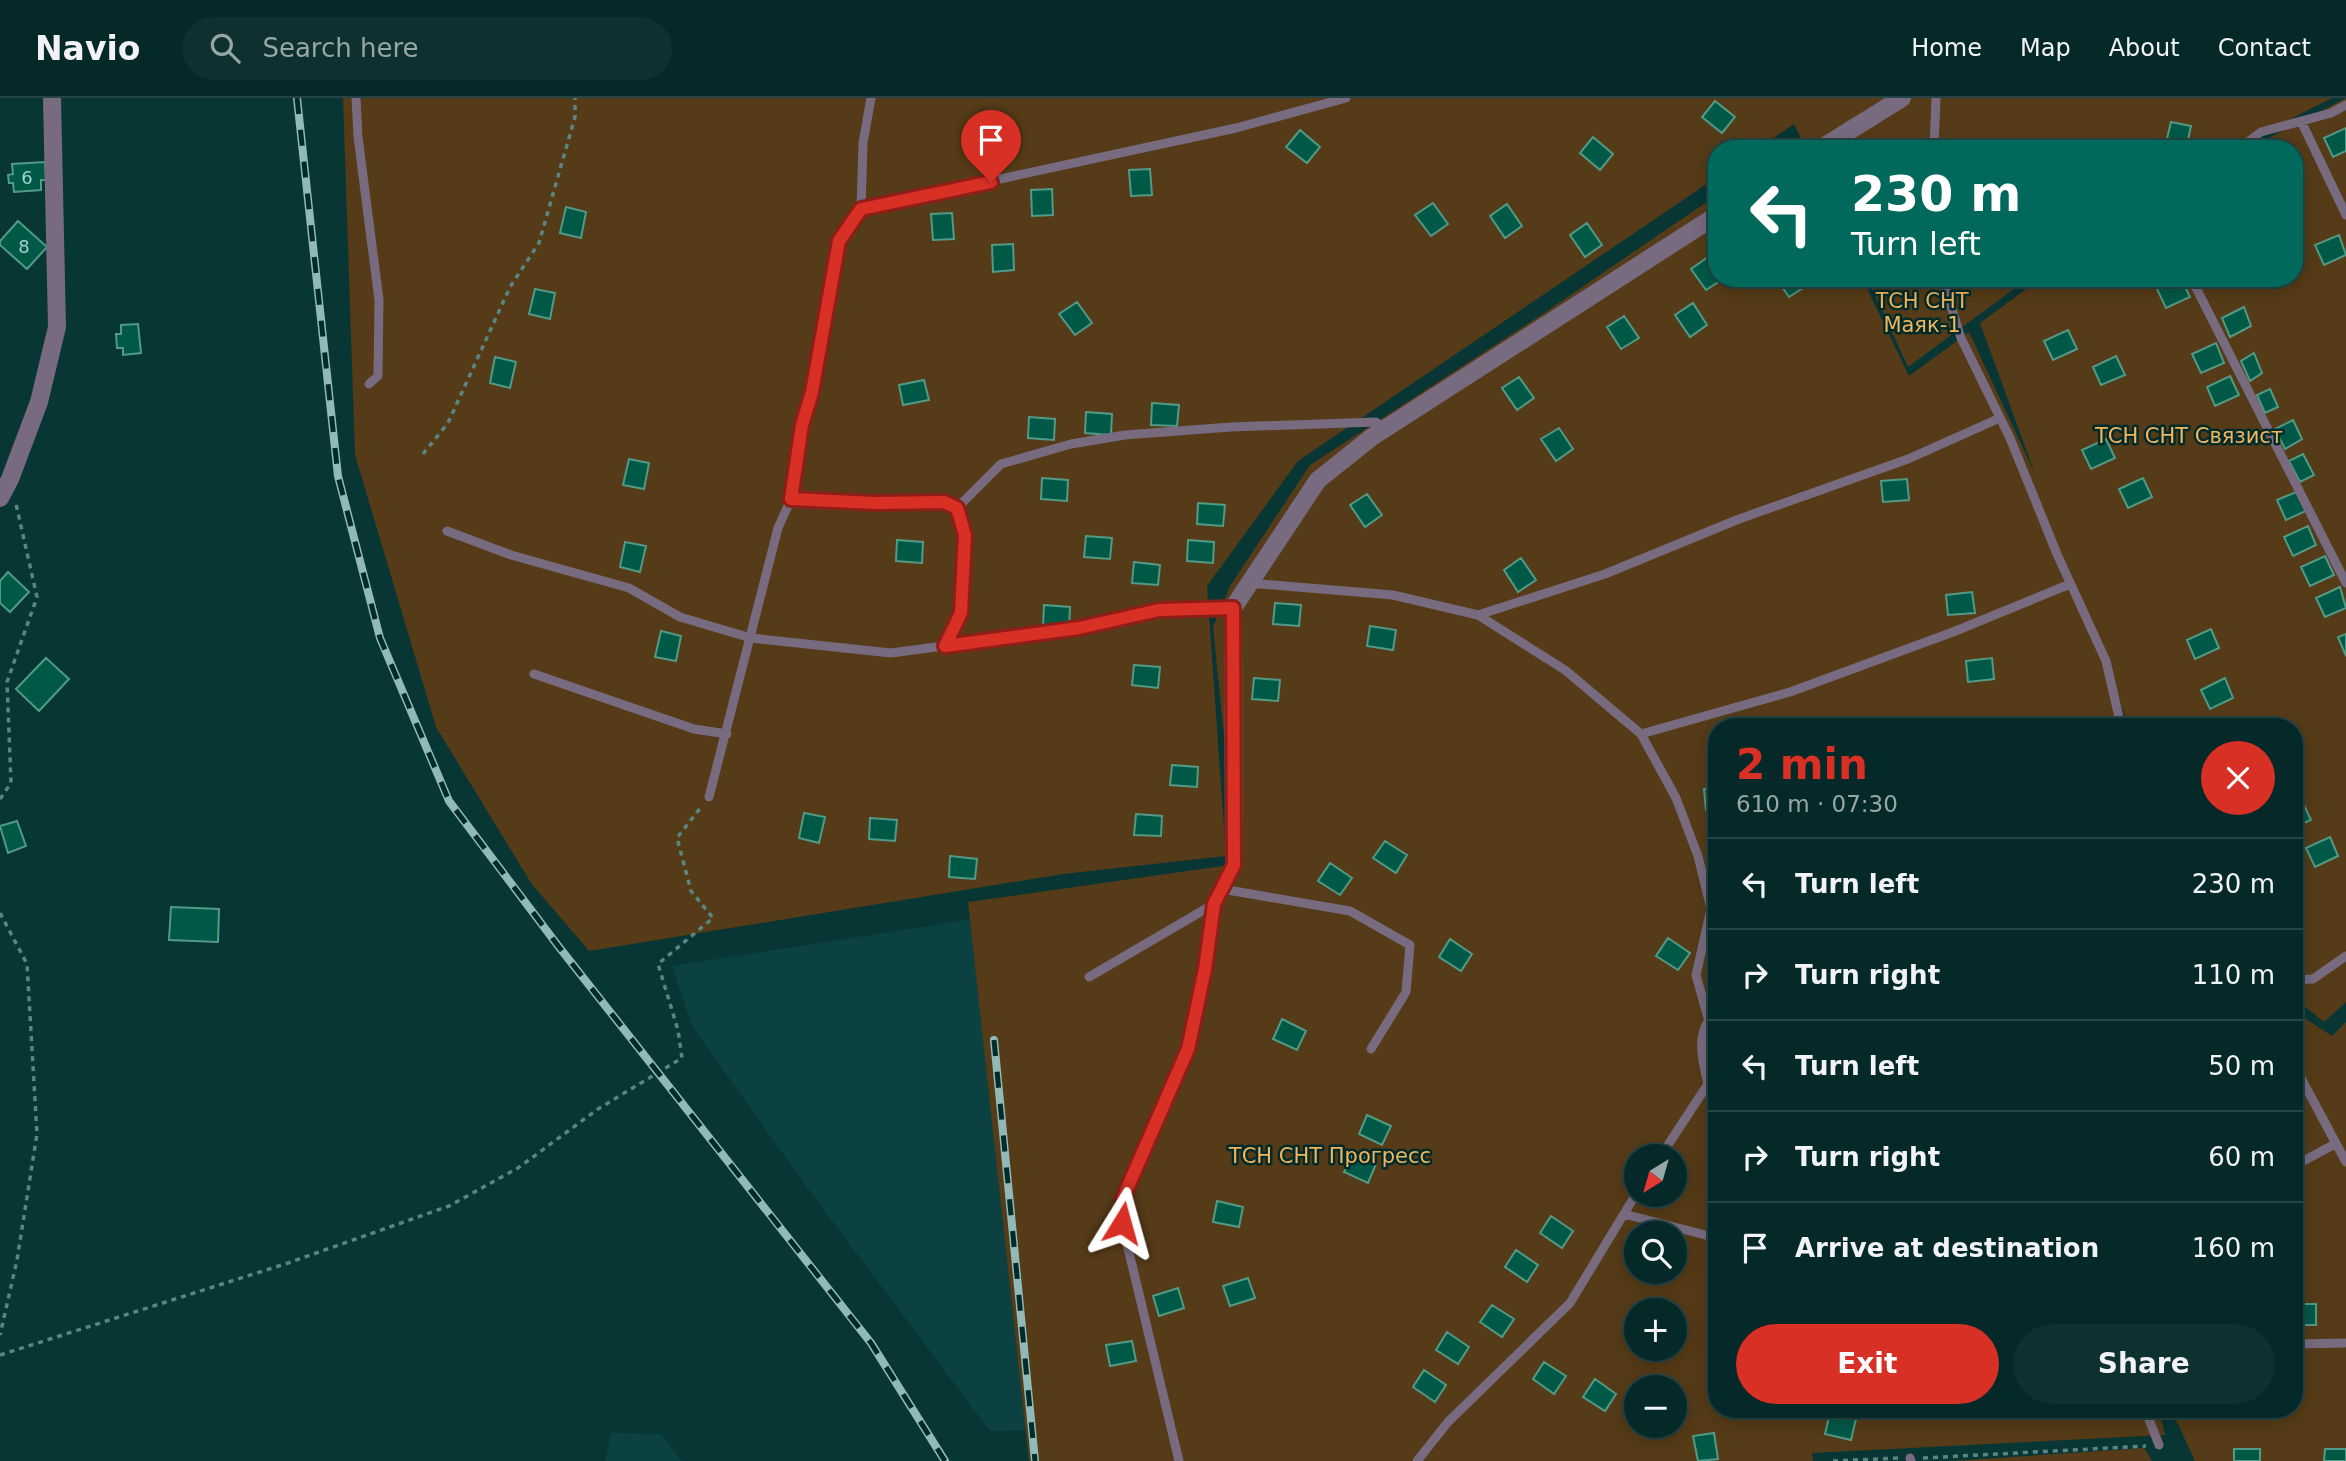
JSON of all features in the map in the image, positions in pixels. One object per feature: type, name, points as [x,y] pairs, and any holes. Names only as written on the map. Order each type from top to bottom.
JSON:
[{"type":"street","points":[[0,498],[10,479],[39,402],[57,327],[52,98]]},
{"type":"street","points":[[1833,140],[1894,100]]},
{"type":"street","points":[[1234,865],[1233,608],[1318,480],[1383,430],[1708,221]]},
{"type":"lane","points":[[356,98],[358,137],[379,300],[378,376],[369,384]]},
{"type":"lane","points":[[709,797],[778,528],[791,499],[802,425],[812,392],[839,241],[861,209],[863,143],[871,98]]},
{"type":"lane","points":[[861,209],[1236,128],[1346,98]]},
{"type":"lane","points":[[1934,140],[1936,98]]},
{"type":"lane","points":[[2250,140],[2261,132],[2331,113],[2346,105]]},
{"type":"lane","points":[[2301,121],[2346,215]]},
{"type":"lane","points":[[1945,287],[1961,338],[2000,418],[2070,584],[2106,661],[2119,718]]},
{"type":"lane","points":[[2196,287],[2346,583]]},
{"type":"lane","points":[[1478,615],[1605,574],[1740,519],[1908,459],[2000,418]]},
{"type":"lane","points":[[957,508],[1001,464],[1071,444],[1125,435],[1245,426],[1376,422],[1383,430]]},
{"type":"lane","points":[[791,499],[876,503],[944,502],[957,508],[965,535],[961,613],[945,646]]},
{"type":"lane","points":[[447,531],[511,555],[629,588],[680,617],[751,638],[891,653],[1079,628],[1159,610],[1233,608]]},
{"type":"lane","points":[[1249,583],[1393,595],[1478,615],[1565,670],[1641,734],[1676,798],[1708,888]]},
{"type":"lane","points":[[1641,734],[1790,692],[1953,632],[2070,584]]},
{"type":"lane","points":[[534,674],[695,729],[727,734]]},
{"type":"lane","points":[[1180,1461],[1122,1223],[1123,1198],[1188,1049],[1205,969],[1214,904],[1234,865]]},
{"type":"lane","points":[[1222,889],[1350,911],[1409,945],[1406,992],[1371,1049]]},
{"type":"lane","points":[[1089,977],[1214,904]]},
{"type":"lane","points":[[1708,930],[1696,975],[1708,1003]]},
{"type":"lane","points":[[2303,980],[2313,979],[2346,956]]},
{"type":"lane","points":[[1708,1028],[1699,1051],[1708,1074]]},
{"type":"lane","points":[[2303,1082],[2346,1162]]},
{"type":"lane","points":[[1669,1144],[1708,1090]]},
{"type":"lane","points":[[2303,1161],[2335,1144]]},
{"type":"lane","points":[[1417,1461],[1448,1422],[1570,1303],[1628,1208]]},
{"type":"lane","points":[[1624,1214],[1708,1236]]},
{"type":"lane","points":[[2303,1344],[2346,1343]]},
{"type":"lane","points":[[2148,1418],[2159,1445]]},
{"type":"path","points":[[424,454],[448,423],[510,287],[539,243],[575,117],[575,98]]},
{"type":"path","points":[[0,799],[11,783],[7,682],[37,597],[10,479]]},
{"type":"path","points":[[0,1355],[288,1263],[449,1206],[518,1168],[598,1109],[682,1058],[678,1030],[658,964],[713,918],[691,891],[677,838],[709,797]]},
{"type":"path","points":[[0,913],[27,964],[37,1134],[17,1260],[0,1335]]},
{"type":"path","points":[[1833,1461],[1973,1458],[2159,1445]]},
{"type":"shaded area","points":[[1146,892],[1059,1430],[990,1431],[803,1182],[692,1026],[672,966]]},
{"type":"shaded area","points":[[611,1433],[661,1434],[682,1461],[605,1461]]},
{"type":"green space","points":[[343,98],[2332,98],[2249,140],[1802,140],[1794,124],[1771,140],[1708,140],[1708,183],[1298,461],[1207,586],[1226,856],[1063,874],[589,951],[531,883],[436,727],[355,455]]},
{"type":"green space","name":"ТСН СНТ Прогресс","points":[[2346,98],[2346,1002],[2324,1022],[2303,1005],[2303,718],[2126,718],[2114,688],[2122,718],[1708,718],[1708,1418],[2161,1418],[2165,1435],[1812,1453],[1813,1461],[1029,1461],[968,902],[1237,864],[1213,627],[1230,586],[1310,465],[1544,313],[1708,201],[1708,287],[1866,287],[1909,376],[1969,332],[2035,474],[1980,323],[2029,287],[2303,287],[2303,140],[2264,140]]},
{"type":"green space","name":"ТСН СНТ Маяк-1","points":[[1871,287],[2017,287],[1908,367]]},
{"type":"green space","points":[[2303,1017],[2332,1036],[2346,1022],[2346,1461],[2195,1461],[2175,1418],[2303,1418]]},
{"type":"green space","points":[[2144,1448],[2152,1461],[1952,1461]]},
{"type":"building","points":[[1715,101],[1735,117],[1722,133],[1702,117]]},
{"type":"building","points":[[2171,122],[2191,126],[2188,140],[2167,140]]},
{"type":"building","points":[[2346,128],[2346,151],[2333,157],[2324,138]]},
{"type":"building","points":[[1300,130],[1320,147],[1307,163],[1286,147]]},
{"type":"building","points":[[1593,137],[1613,154],[1600,170],[1580,153]]},
{"type":"building","points":[[45,162],[46,180],[41,180],[41,190],[14,192],[8,175],[13,174],[12,164]]},
{"type":"building","points":[[1150,169],[1152,195],[1131,196],[1129,170]]},
{"type":"building","points":[[1052,189],[1053,215],[1032,216],[1031,190]]},
{"type":"building","points":[[1433,203],[1448,224],[1431,236],[1415,215]]},
{"type":"building","points":[[1507,204],[1522,226],[1505,238],[1490,216]]},
{"type":"building","points":[[566,207],[586,212],[581,238],[560,233]]},
{"type":"building","points":[[952,213],[954,239],[933,240],[931,214]]},
{"type":"building","points":[[18,221],[47,247],[27,269],[0,245],[0,241]]},
{"type":"building","points":[[1587,223],[1602,245],[1585,257],[1570,235]]},
{"type":"building","points":[[2339,235],[2346,255],[2324,265],[2315,245]]},
{"type":"building","points":[[1013,244],[1014,270],[993,272],[992,245]]},
{"type":"building","points":[[1708,257],[1708,287],[1711,287],[1706,290],[1691,269]]},
{"type":"building","points":[[1782,287],[1804,287],[1789,297]]},
{"type":"building","points":[[2185,287],[2190,297],[2166,308],[2157,289]]},
{"type":"building","points":[[535,289],[555,293],[550,319],[529,314]]},
{"type":"building","points":[[1077,302],[1092,323],[1075,335],[1059,314]]},
{"type":"building","points":[[1693,303],[1707,325],[1690,337],[1675,315]]},
{"type":"building","points":[[2244,307],[2251,326],[2230,337],[2222,318]]},
{"type":"building","points":[[1624,316],[1639,338],[1621,349],[1607,327]]},
{"type":"building","points":[[138,324],[141,353],[123,355],[123,348],[117,348],[116,334],[121,334],[121,325]]},
{"type":"building","points":[[2068,330],[2077,349],[2053,360],[2044,341]]},
{"type":"building","points":[[2216,343],[2224,363],[2201,373],[2192,354]]},
{"type":"building","points":[[2254,353],[2262,373],[2250,381],[2241,361]]},
{"type":"building","points":[[2116,356],[2125,375],[2101,385],[2093,367]]},
{"type":"building","points":[[495,357],[516,362],[510,388],[490,383]]},
{"type":"building","points":[[2230,376],[2239,395],[2215,406],[2207,387]]},
{"type":"building","points":[[1519,377],[1534,398],[1517,410],[1502,388]]},
{"type":"building","points":[[924,380],[929,400],[903,405],[899,385]]},
{"type":"building","points":[[2270,389],[2278,407],[2265,413],[2257,395]]},
{"type":"building","points":[[1152,403],[1179,405],[1177,426],[1151,425]]},
{"type":"building","points":[[1086,412],[1112,414],[1111,435],[1085,433]]},
{"type":"building","points":[[1029,417],[1055,419],[1054,440],[1028,438]]},
{"type":"building","points":[[2293,420],[2302,439],[2285,449],[2275,429]]},
{"type":"building","points":[[1559,428],[1573,449],[1556,461],[1541,439]]},
{"type":"building","points":[[2106,439],[2115,458],[2091,469],[2082,450]]},
{"type":"building","points":[[2303,454],[2314,475],[2300,482],[2289,461]]},
{"type":"building","points":[[629,459],[649,463],[644,489],[623,485]]},
{"type":"building","points":[[1042,478],[1068,480],[1067,501],[1041,499]]},
{"type":"building","points":[[2143,478],[2152,497],[2128,508],[2119,489]]},
{"type":"building","points":[[1907,479],[1909,500],[1883,502],[1881,481]]},
{"type":"building","points":[[2301,490],[2310,509],[2286,520],[2277,500]]},
{"type":"building","points":[[1367,494],[1382,515],[1365,527],[1350,505]]},
{"type":"building","points":[[1198,503],[1225,505],[1223,526],[1197,524]]},
{"type":"building","points":[[2308,526],[2316,545],[2293,556],[2284,537]]},
{"type":"building","points":[[1086,536],[1112,538],[1110,559],[1084,557]]},
{"type":"building","points":[[897,540],[923,542],[922,563],[896,561]]},
{"type":"building","points":[[1188,540],[1214,542],[1213,563],[1187,561]]},
{"type":"building","points":[[625,542],[646,546],[640,572],[620,567]]},
{"type":"building","points":[[2325,556],[2334,575],[2310,586],[2301,567]]},
{"type":"building","points":[[1521,558],[1536,580],[1518,592],[1504,570]]},
{"type":"building","points":[[1134,562],[1160,565],[1158,585],[1132,583]]},
{"type":"building","points":[[8,572],[29,592],[10,612],[0,603],[0,581]]},
{"type":"building","points":[[2340,587],[2346,608],[2325,617],[2316,598]]},
{"type":"building","points":[[1972,592],[1975,613],[1948,615],[1946,595]]},
{"type":"building","points":[[1275,603],[1301,605],[1299,626],[1273,624]]},
{"type":"building","points":[[1044,605],[1070,607],[1069,628],[1043,626]]},
{"type":"building","points":[[1370,626],[1396,630],[1393,650],[1367,646]]},
{"type":"building","points":[[2211,629],[2219,648],[2195,659],[2187,640]]},
{"type":"building","points":[[661,631],[681,636],[676,661],[655,657]]},
{"type":"building","points":[[2346,634],[2346,656],[2338,637]]},
{"type":"building","points":[[46,658],[69,679],[39,711],[16,689]]},
{"type":"building","points":[[1992,658],[1994,679],[1968,682],[1966,661]]},
{"type":"building","points":[[1134,665],[1160,667],[1158,688],[1132,685]]},
{"type":"building","points":[[1254,678],[1280,680],[1278,701],[1252,699]]},
{"type":"building","points":[[2225,678],[2233,698],[2210,709],[2201,690]]},
{"type":"building","points":[[1172,765],[1198,767],[1197,787],[1170,785]]},
{"type":"building","points":[[1704,789],[1708,789],[1708,810],[1706,810]]},
{"type":"building","points":[[2303,803],[2311,820],[2303,823]]},
{"type":"building","points":[[804,813],[825,817],[819,843],[799,838]]},
{"type":"building","points":[[1136,814],[1162,816],[1161,836],[1134,835]]},
{"type":"building","points":[[870,818],[897,820],[895,841],[869,839]]},
{"type":"building","points":[[17,821],[26,846],[8,853],[0,826]]},
{"type":"building","points":[[2330,837],[2338,856],[2315,867],[2306,848]]},
{"type":"building","points":[[1385,841],[1407,855],[1396,873],[1373,858]]},
{"type":"building","points":[[950,856],[977,859],[975,879],[949,877]]},
{"type":"building","points":[[1330,863],[1352,878],[1340,895],[1318,881]]},
{"type":"building","points":[[171,907],[219,909],[218,942],[169,940]]},
{"type":"building","points":[[1668,938],[1690,953],[1678,970],[1656,956]]},
{"type":"building","points":[[1450,939],[1472,954],[1461,971],[1439,957]]},
{"type":"building","points":[[1282,1019],[1306,1031],[1297,1050],[1273,1039]]},
{"type":"building","points":[[1367,1115],[1391,1126],[1382,1145],[1359,1134]]},
{"type":"building","points":[[1353,1153],[1376,1164],[1368,1183],[1344,1172]]},
{"type":"building","points":[[1217,1201],[1243,1207],[1239,1227],[1213,1222]]},
{"type":"building","points":[[1551,1216],[1573,1231],[1562,1248],[1540,1233]]},
{"type":"building","points":[[1516,1250],[1538,1265],[1527,1282],[1505,1267]]},
{"type":"building","points":[[1248,1278],[1255,1298],[1230,1306],[1223,1286]]},
{"type":"building","points":[[1178,1288],[1184,1308],[1159,1316],[1153,1296]]},
{"type":"building","points":[[2303,1304],[2316,1304],[2316,1325],[2303,1325]]},
{"type":"building","points":[[1492,1305],[1514,1319],[1502,1337],[1480,1322]]},
{"type":"building","points":[[1447,1332],[1469,1347],[1458,1364],[1436,1350]]},
{"type":"building","points":[[1132,1341],[1136,1361],[1110,1366],[1106,1345]]},
{"type":"building","points":[[1544,1362],[1566,1376],[1554,1394],[1533,1379]]},
{"type":"building","points":[[1424,1370],[1446,1385],[1435,1402],[1413,1387]]},
{"type":"building","points":[[1595,1379],[1616,1394],[1605,1411],[1583,1397]]},
{"type":"building","points":[[1829,1418],[1856,1419],[1851,1440],[1825,1434]]},
{"type":"building","points":[[1714,1433],[1718,1459],[1698,1461],[1693,1436]]},
{"type":"building","points":[[2234,1449],[2260,1449],[2260,1461],[2234,1461]]},
{"type":"building","points":[[2325,1449],[2346,1449],[2346,1461],[2324,1461]]},
{"type":"railway","points":[[297,98],[338,476],[380,638],[449,801],[559,947],[871,1343],[945,1461]]},
{"type":"railway","points":[[994,1040],[1035,1461]]},
{"type":"route","points":[[991,182],[861,209],[839,241],[812,392],[802,425],[791,499],[876,503],[944,502],[957,508],[965,535],[961,613],[945,646],[1079,628],[1159,610],[1233,608],[1234,865],[1214,904],[1205,969],[1188,1049],[1161,1117],[1123,1198],[1122,1223]]},
{"type":"park label","name":"ТСН СНТ Связист","points":[[2189,436]]}]
